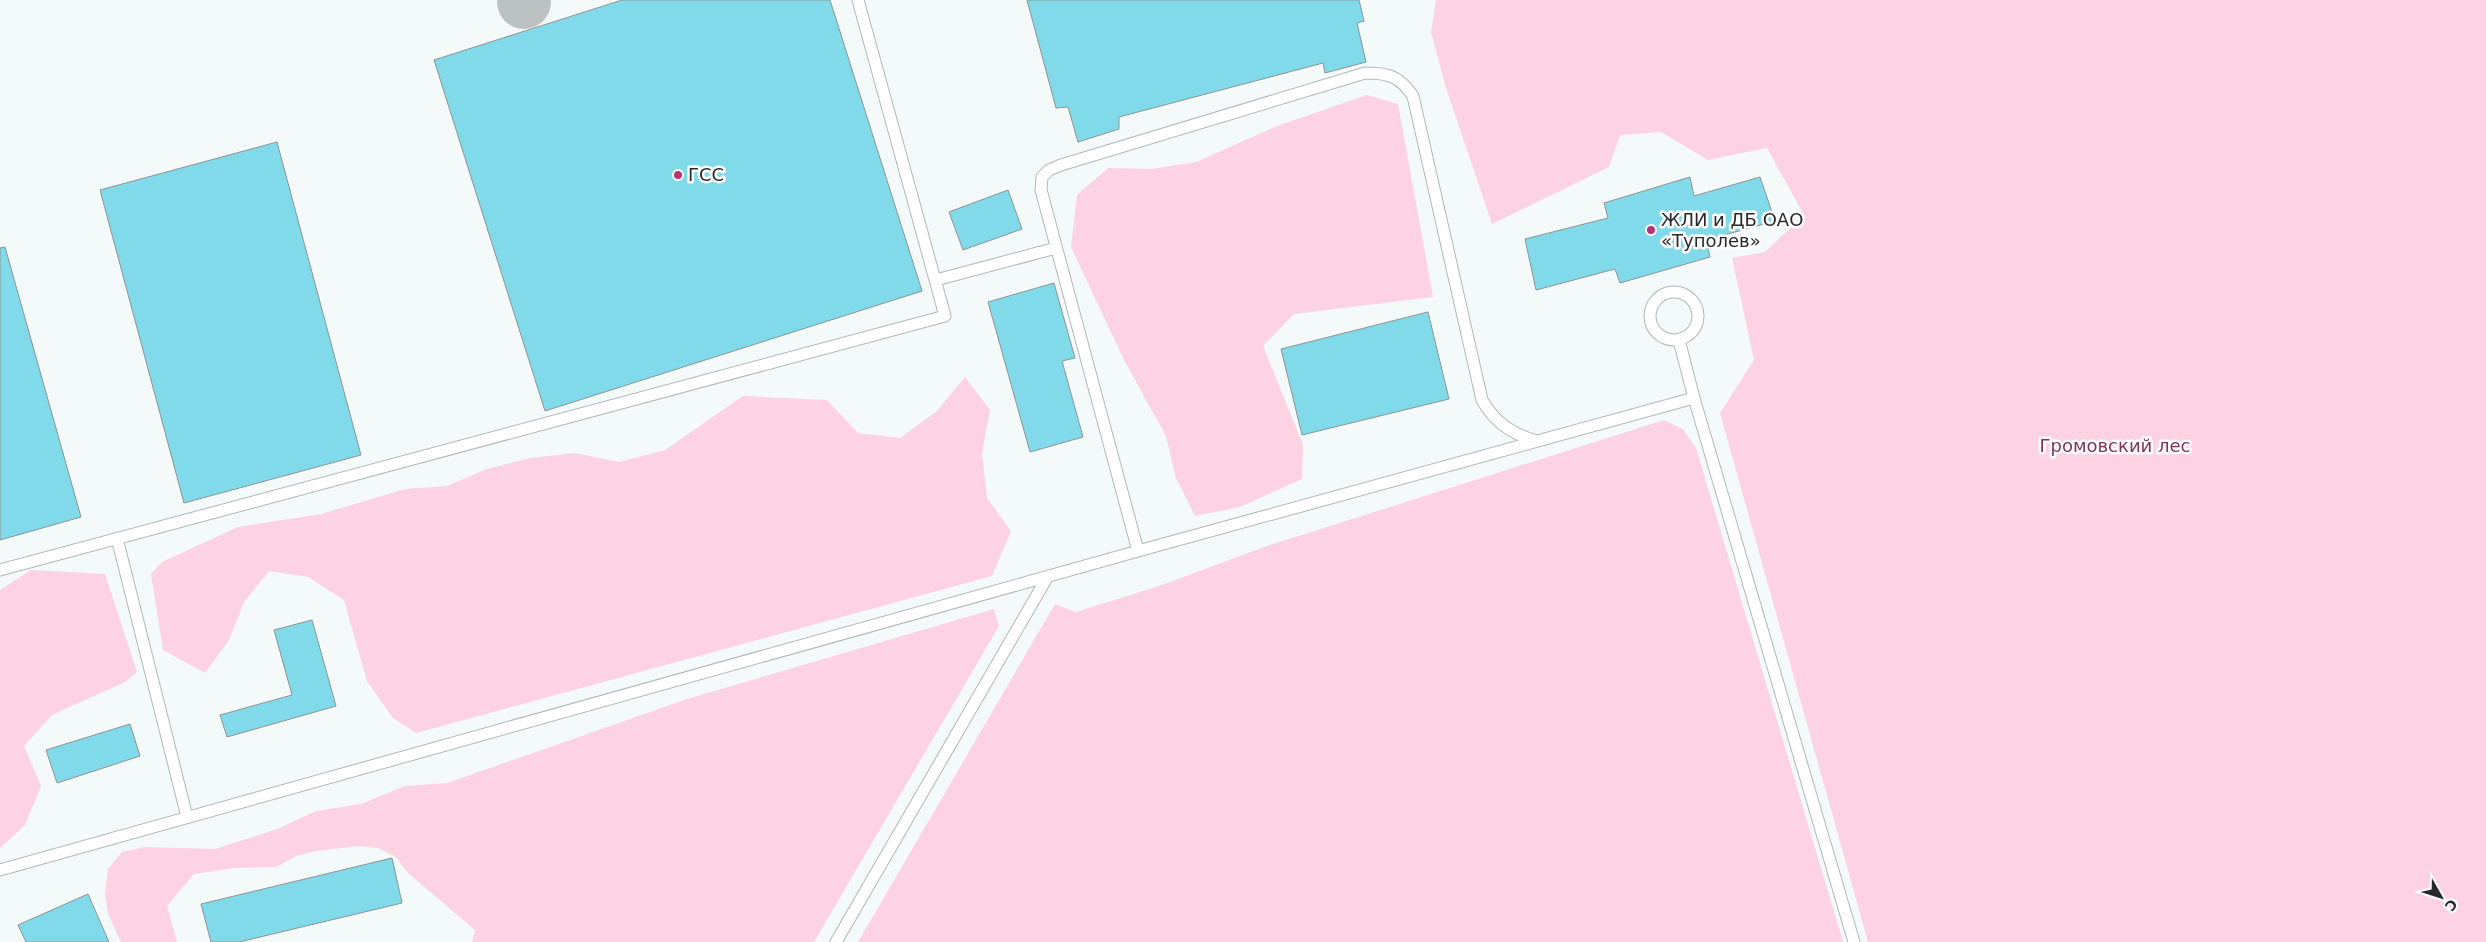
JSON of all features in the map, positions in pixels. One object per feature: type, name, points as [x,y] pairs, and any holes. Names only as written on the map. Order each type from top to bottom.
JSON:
[{"type":"lane","points":[[0,570],[945,316],[858,0]]},
{"type":"lane","points":[[1138,551],[1056,248],[1040,184],[1042,177],[1049,170],[1249,106],[1365,73],[1382,73],[1402,81],[1414,96],[1482,400],[1496,420],[1507,429],[1518,436],[1537,441]]},
{"type":"lane","points":[[936,280],[1056,248]]},
{"type":"lane","points":[[1672,292],[1689,298],[1698,313],[1694,330],[1688,336],[1679,340],[1662,338],[1651,324],[1652,307],[1656,299],[1672,292]]},
{"type":"lane","points":[[1679,340],[1694,398],[1854,942]]},
{"type":"lane","points":[[0,870],[1048,576],[1694,398]]},
{"type":"lane","points":[[116,538],[187,817]]},
{"type":"lane","points":[[836,942],[1048,576]]},
{"type":"green space","name":"Громовский лес","points":[[1436,0],[2486,0],[2486,942],[1868,942],[1720,413],[1754,360],[1732,258],[1765,252],[1804,215],[1767,148],[1708,160],[1661,132],[1620,135],[1609,167],[1492,224],[1446,88],[1431,32]]},
{"type":"green space","points":[[1367,95],[1398,104],[1433,297],[1294,314],[1263,346],[1303,445],[1302,479],[1240,507],[1195,516],[1176,478],[1166,436],[1124,360],[1071,247],[1077,195],[1108,168],[1151,169],[1196,162],[1277,126]]},
{"type":"green space","points":[[965,377],[990,410],[982,453],[987,498],[1011,531],[992,576],[416,733],[392,717],[367,681],[344,600],[308,577],[269,571],[244,602],[229,640],[205,673],[163,650],[151,574],[162,562],[238,527],[321,514],[405,489],[447,486],[487,469],[530,458],[575,453],[619,462],[665,450],[743,396],[827,400],[858,433],[900,438],[937,411]]},
{"type":"green space","points":[[1664,420],[1683,429],[1696,448],[1843,942],[858,942],[1055,604],[1076,612],[1162,585],[1264,547]]},
{"type":"green space","points":[[31,570],[105,574],[137,672],[125,682],[52,715],[24,746],[41,786],[25,825],[0,848],[0,590]]},
{"type":"green space","points":[[994,609],[999,626],[814,942],[472,942],[475,930],[408,873],[396,857],[378,848],[359,846],[316,851],[296,856],[276,867],[235,868],[194,874],[167,906],[177,942],[121,942],[108,914],[105,894],[108,869],[122,852],[144,847],[215,849],[277,829],[316,811],[361,804],[405,786],[447,783],[687,699]]},
{"type":"building","name":"ГСС","points":[[622,0],[830,0],[922,291],[545,411],[434,60]]},
{"type":"building","points":[[1027,0],[1359,0],[1364,21],[1357,23],[1366,62],[1325,73],[1323,63],[1119,117],[1119,129],[1078,142],[1068,107],[1056,108]]},
{"type":"building","points":[[277,142],[361,455],[184,503],[100,190]]},
{"type":"building","name":"ЖЛИ и ДБ ОАО «Туполев»","points":[[1690,177],[1694,196],[1760,177],[1775,221],[1706,240],[1710,257],[1620,283],[1615,269],[1536,290],[1525,239],[1608,218],[1604,203]]},
{"type":"building","points":[[1008,190],[1022,229],[963,250],[949,212]]},
{"type":"building","points":[[5,247],[81,517],[0,540],[0,248]]},
{"type":"building","points":[[1054,283],[1075,358],[1062,361],[1083,437],[1030,452],[988,302]]},
{"type":"building","points":[[1428,312],[1449,399],[1302,435],[1281,349]]},
{"type":"building","points":[[312,620],[336,706],[227,737],[220,715],[292,695],[274,630]]},
{"type":"building","points":[[130,724],[140,756],[57,783],[46,750]]},
{"type":"building","points":[[392,858],[402,903],[239,942],[211,942],[201,904]]},
{"type":"building","points":[[88,894],[109,942],[26,942],[18,925]]},
{"type":"place","name":"ГСС","points":[[678,175]]},
{"type":"place","name":"ЖЛИ и ДБ ОАО «Туполев»","points":[[1651,230]]}]
